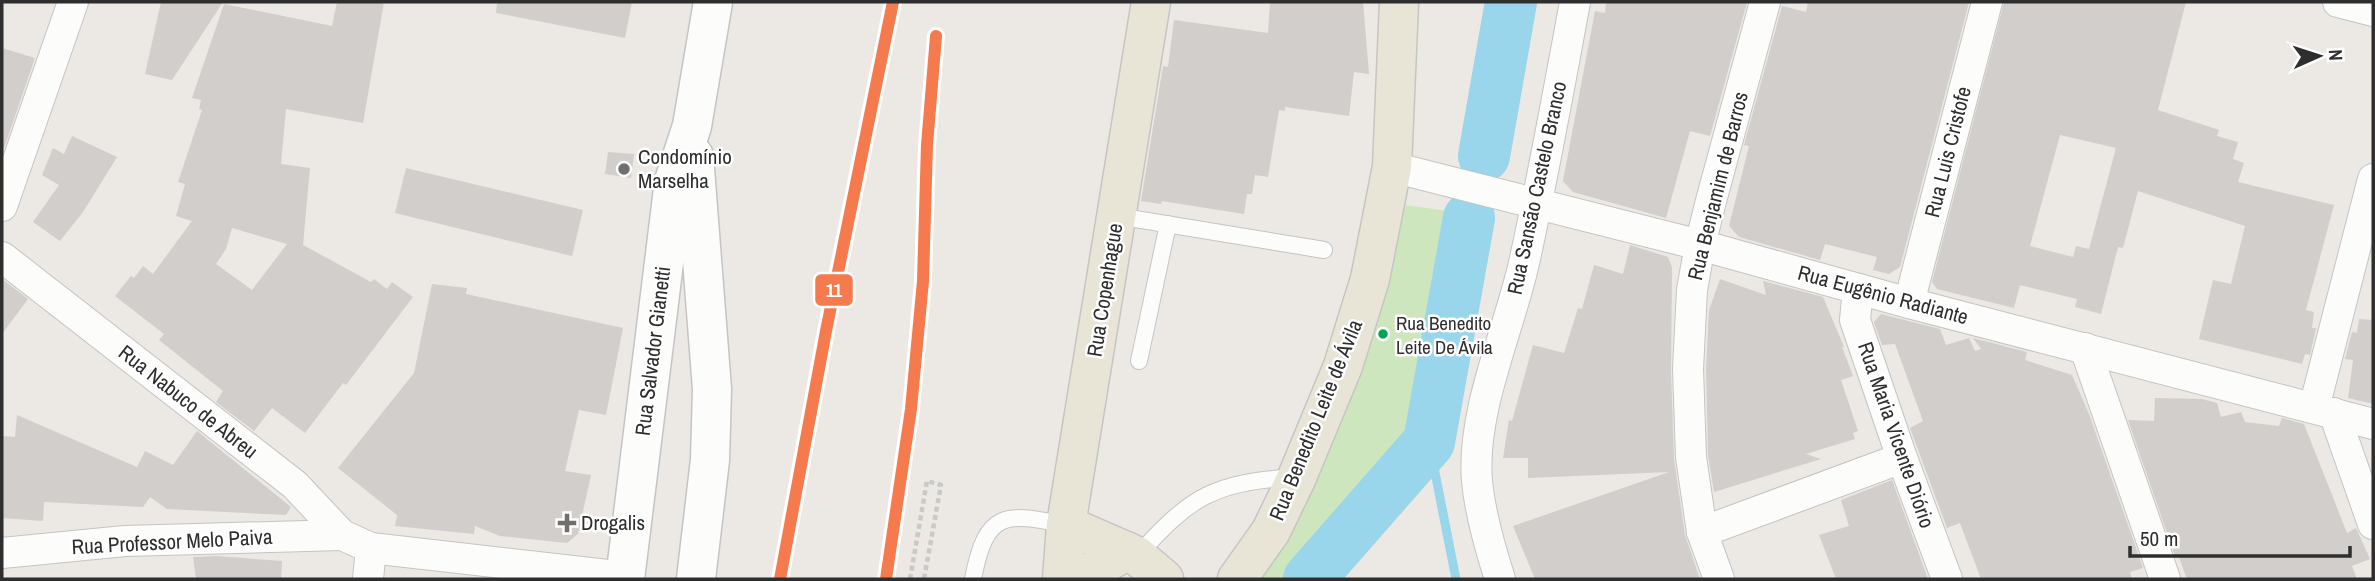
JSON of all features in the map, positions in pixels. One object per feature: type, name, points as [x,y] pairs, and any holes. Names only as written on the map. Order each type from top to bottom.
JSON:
[{"type":"main road","name":"Rua Salvador Gianetti","points":[[629,579],[674,181],[692,125],[713,2]]},
{"type":"main road","name":"Rua Copenhague","points":[[1062,579],[1066,526],[1151,2]]},
{"type":"main road","name":"Rua Benedito Leite de Ávila","points":[[1237,579],[1271,531],[1297,477],[1343,366],[1370,279],[1392,167],[1399,2]]},
{"type":"main road","name":"Rua Salvador Gianetti","points":[[692,125],[712,389],[710,460],[696,579]]},
{"type":"main road","points":[[1066,526],[1143,562]]},
{"type":"main road","points":[[1079,579],[1143,562]]},
{"type":"street","points":[[2,206],[73,2]]},
{"type":"street","name":"Rua Sansão Castelo Branco","points":[[1500,579],[1492,555],[1477,481],[1479,440],[1485,404],[1524,265],[1524,201],[1575,2]]},
{"type":"street","name":"Rua Benjamim de Barros","points":[[1719,579],[1702,532],[1691,457],[1688,369],[1692,290],[1700,245],[1765,2]]},
{"type":"street","name":"Rua Luis Cristofe","points":[[1909,303],[1987,2]]},
{"type":"street","points":[[2337,2],[2373,11]]},
{"type":"street","name":"Rua Eugênio Radiante","points":[[1392,167],[1700,245],[1909,303],[2373,424]]},
{"type":"street","points":[[2373,179],[2369,215],[2324,410],[2373,524]]},
{"type":"street","name":"Rua Nabuco de Abreu","points":[[2,257],[295,485],[342,536],[372,548]]},
{"type":"street","name":"Rua Maria Vicente Diório","points":[[1858,289],[1855,320],[1947,579]]},
{"type":"street","points":[[2085,348],[2165,579]]},
{"type":"street","points":[[1702,532],[1902,458]]},
{"type":"street","name":"Rua Professor Melo Paiva","points":[[2,553],[125,541],[342,536]]},
{"type":"street","points":[[368,579],[372,548],[585,576],[629,579]]},
{"type":"lane","points":[[1117,216],[1324,250]]},
{"type":"lane","points":[[1139,361],[1168,224]]},
{"type":"lane","points":[[1143,562],[1167,523],[1194,502],[1220,488],[1251,481],[1297,477]]},
{"type":"lane","points":[[972,579],[983,541],[990,529],[999,522],[1009,518],[1028,517],[1066,526]]},
{"type":"path","points":[[910,579],[927,481],[941,485],[924,579]]},
{"type":"green space","points":[[1404,205],[1464,213],[1422,431],[1413,450],[1342,516],[1285,579],[1247,579],[1367,345]]},
{"type":"building","points":[[161,2],[223,2],[172,80],[145,74]]},
{"type":"building","points":[[337,2],[384,2],[363,123],[286,109],[281,164],[310,168],[303,245],[371,282],[374,279],[387,289],[392,282],[413,297],[346,385],[343,383],[305,433],[272,408],[254,431],[216,402],[223,391],[159,340],[164,334],[115,296],[143,266],[153,274],[192,221],[176,216],[185,184],[178,182],[202,110],[199,109],[201,100],[192,98],[224,4],[332,26]],"holes":[[[232,228],[287,244],[252,290],[216,264],[226,249]]]},
{"type":"building","points":[[497,2],[632,2],[625,38],[496,13]]},
{"type":"building","points":[[1270,2],[1363,2],[1369,74],[1354,72],[1349,116],[1285,107],[1285,111],[1279,110],[1268,177],[1255,175],[1252,194],[1247,194],[1244,214],[1162,201],[1161,204],[1141,201],[1163,66],[1168,67],[1174,20],[1268,33]]},
{"type":"building","points":[[1606,2],[1747,2],[1710,136],[1690,131],[1666,218],[1573,192],[1563,181],[1595,11],[1605,13]]},
{"type":"building","points":[[1808,2],[1969,2],[1900,267],[1889,274],[1873,270],[1877,257],[1825,244],[1820,260],[1739,237],[1729,226],[1749,146],[1744,145],[1782,6],[1806,12]]},
{"type":"building","points":[[2004,2],[2186,2],[2158,110],[2219,130],[2217,136],[2238,142],[2233,159],[2244,163],[2238,182],[2334,205],[2306,310],[2314,312],[2312,328],[2316,328],[2310,355],[2305,354],[2302,364],[2199,339],[2213,280],[2231,284],[2245,226],[2138,191],[2123,248],[2118,247],[2101,314],[2075,307],[2077,299],[2020,285],[2014,308],[1937,289],[1932,282]],"holes":[[[2060,135],[2116,148],[2089,249],[2076,246],[2073,257],[2030,246]]]},
{"type":"building","points":[[2,48],[35,58],[4,148],[2,147]]},
{"type":"building","points":[[72,136],[117,157],[83,212],[60,241],[33,222],[59,185],[42,175],[53,148],[64,154]]},
{"type":"building","name":"Condomínio Marselha","points":[[608,152],[634,154],[631,178],[605,174]]},
{"type":"building","points":[[406,168],[583,210],[572,256],[395,213]]},
{"type":"building","points":[[1630,245],[1668,257],[1672,267],[1674,459],[1685,535],[1700,579],[1535,579],[1513,526],[1669,472],[1528,478],[1528,458],[1503,458],[1509,420],[1512,421],[1533,345],[1564,353],[1578,308],[1582,309],[1594,265],[1623,274]]},
{"type":"building","points":[[2,279],[28,299],[2,334]]},
{"type":"building","points":[[1720,279],[1766,295],[1763,281],[1823,297],[1853,376],[1841,380],[1858,431],[1853,433],[1855,439],[1806,454],[1821,459],[1714,492],[1708,455],[1706,369],[1709,310]]},
{"type":"building","points":[[432,284],[467,288],[466,294],[623,328],[606,415],[579,410],[565,471],[591,475],[578,534],[567,543],[500,536],[475,526],[474,534],[395,526],[397,515],[338,468],[414,373]]},
{"type":"building","points":[[1881,314],[1940,329],[1946,345],[1969,338],[1975,351],[1981,349],[1973,338],[2027,352],[2025,360],[2072,375],[2089,414],[2143,568],[2130,572],[2132,579],[1981,579],[1960,523],[1947,528],[1910,428],[1923,421],[1895,344],[1882,345],[1874,322]]},
{"type":"building","points":[[2359,319],[2373,320],[2373,404],[2348,398],[2353,360],[2345,359],[2352,332],[2357,333]]},
{"type":"building","points":[[2155,398],[2202,399],[2217,403],[2221,417],[2241,412],[2245,422],[2279,426],[2282,418],[2304,424],[2347,533],[2356,528],[2370,559],[2352,566],[2357,579],[2187,579],[2178,555],[2175,556],[2128,420],[2154,421]]},
{"type":"building","points":[[17,415],[137,467],[145,451],[173,465],[197,431],[291,507],[286,515],[167,509],[150,497],[143,507],[44,502],[43,521],[2,518],[2,436],[15,437]]},
{"type":"building","points":[[1892,480],[1928,579],[1836,579],[1819,535],[1849,526],[1841,500]]},
{"type":"building","points":[[193,557],[282,561],[281,579],[196,579]]},
{"type":"waterway","points":[[1484,156],[1511,2]]},
{"type":"waterway","points":[[1309,579],[1429,442],[1469,218]]},
{"type":"waterway","points":[[1429,442],[1456,579]]},
{"type":"transit line","name":"11","points":[[780,579],[826,331],[893,2]]},
{"type":"transit line","name":"11","points":[[886,579],[911,409],[923,281],[927,145],[936,36]]},
{"type":"place","name":"Condomínio Marselha","points":[[624,169]]},
{"type":"place","name":"Rua Benedito Leite De Ávila","points":[[1383,334]]},
{"type":"place","name":"Drogalis","points":[[567,523]]}]
